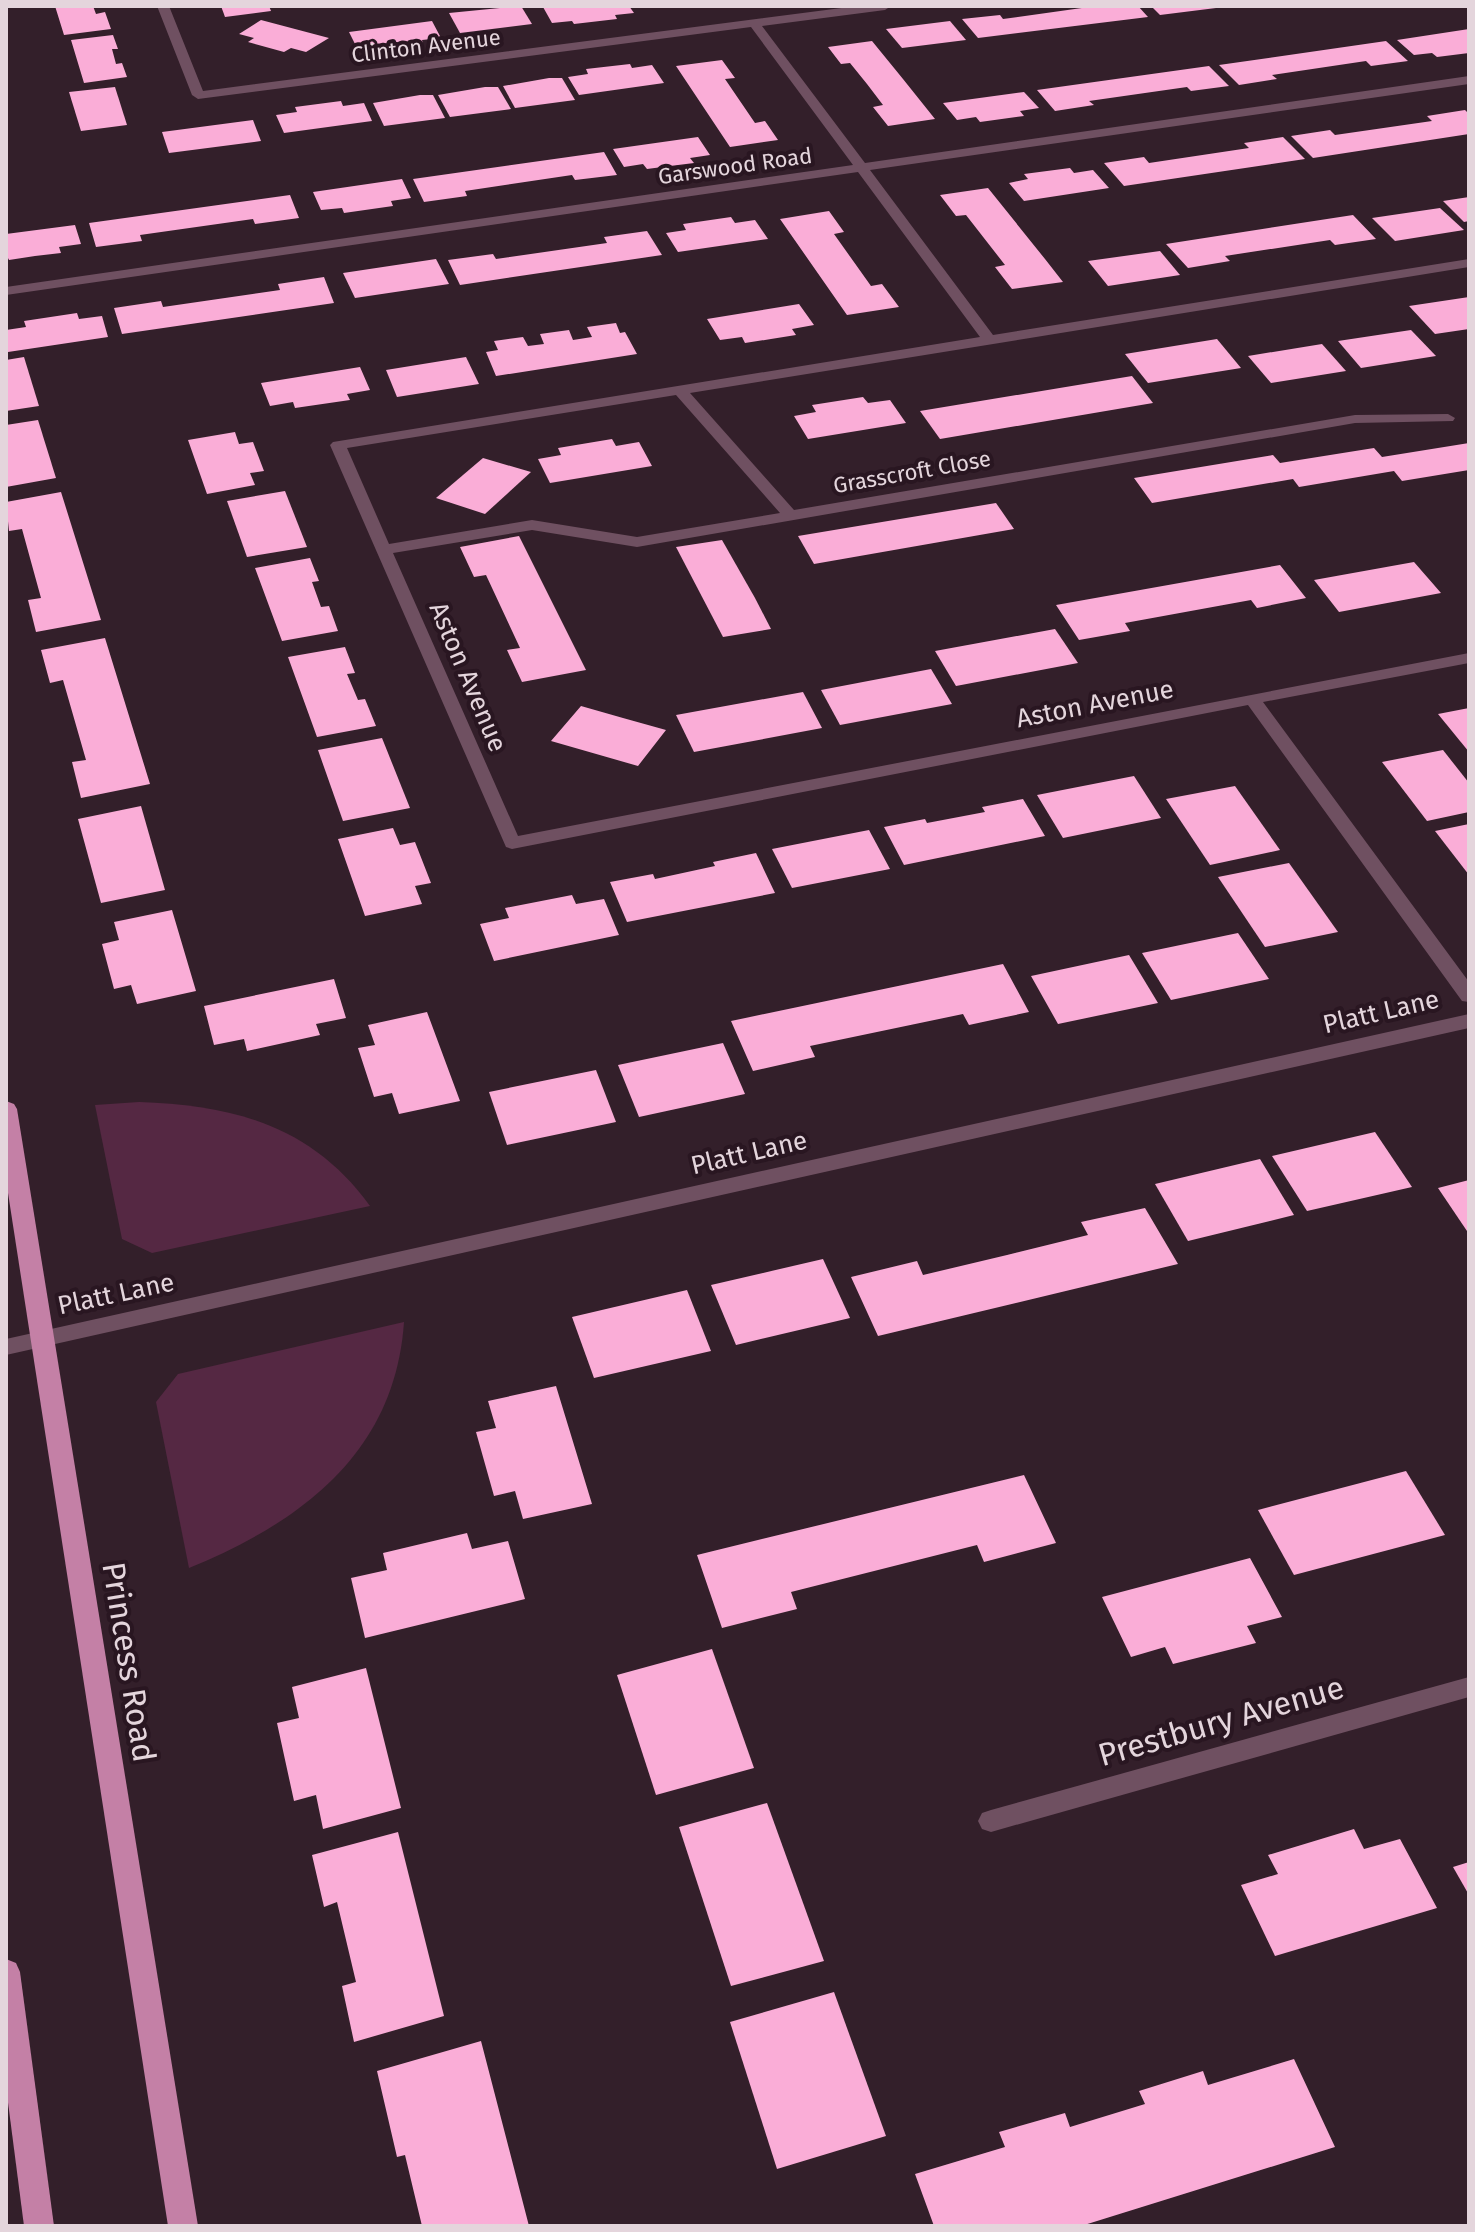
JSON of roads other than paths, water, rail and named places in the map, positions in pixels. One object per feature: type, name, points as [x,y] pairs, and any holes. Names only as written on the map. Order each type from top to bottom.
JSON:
[{"type":"highway","name":"Princess Road","points":[[6,1109],[40,1340],[183,2226]]},
{"type":"highway","points":[[6,1972],[39,2226]]},
{"type":"street","name":"Clinton Avenue","points":[[163,6],[198,95],[885,6]]},
{"type":"street","points":[[754,23],[989,340]]},
{"type":"street","name":"Garswood Road","points":[[6,291],[1469,80]]},
{"type":"street","name":"Aston Avenue","points":[[1469,263],[338,445],[512,843],[1469,658]]},
{"type":"street","points":[[680,390],[790,515]]},
{"type":"street","name":"Grasscroft Close","points":[[384,550],[532,525],[637,542],[1355,419],[1448,418]]},
{"type":"street","points":[[1252,699],[1469,996]]},
{"type":"street","name":"Platt Lane","points":[[6,1347],[1469,1021]]},
{"type":"street","name":"Prestbury Avenue","points":[[991,1821],[1469,1687]]}]
